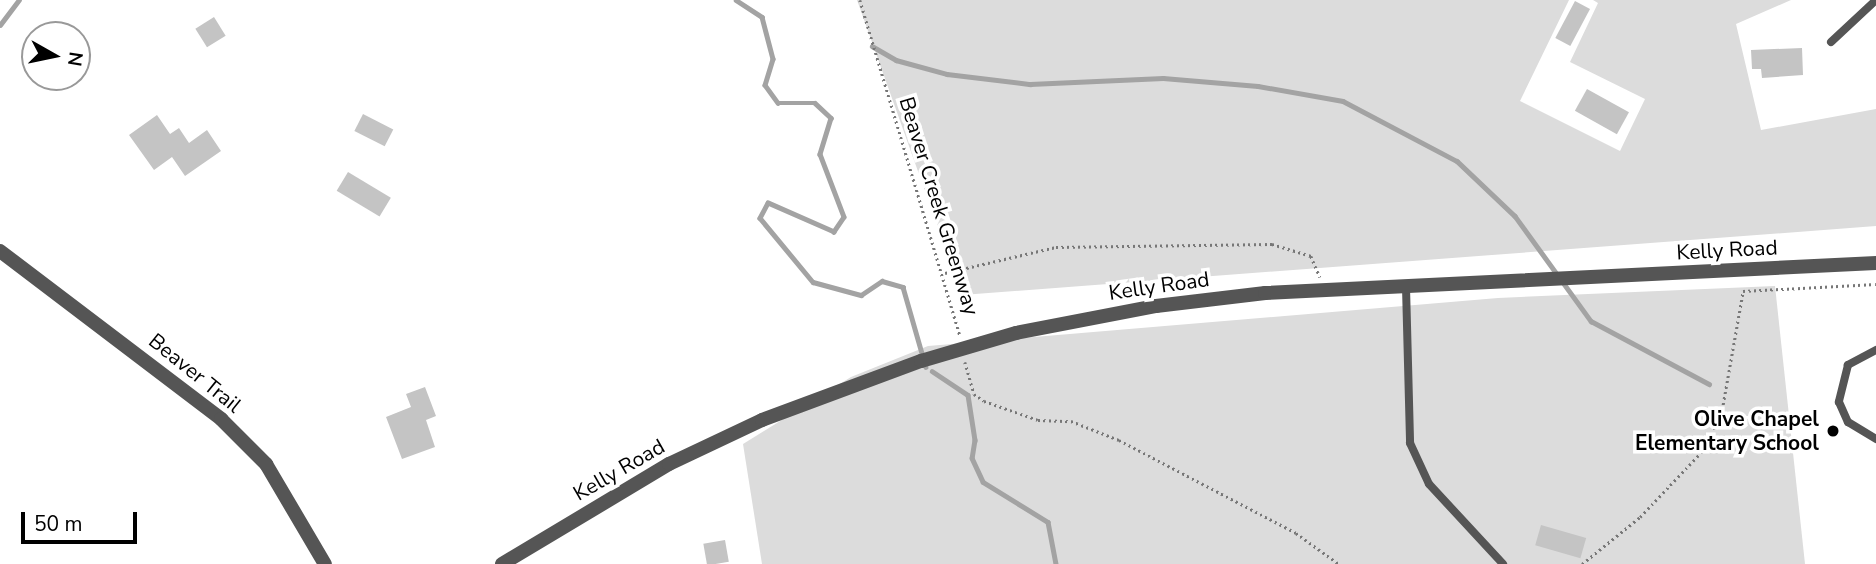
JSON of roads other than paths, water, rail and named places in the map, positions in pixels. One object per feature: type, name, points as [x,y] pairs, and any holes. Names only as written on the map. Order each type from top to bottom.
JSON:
[{"type":"street","name":"Beaver Trail","points":[[0,251],[221,419],[266,464],[325,564]]},
{"type":"street","name":"Kelly Road","points":[[502,564],[669,464],[762,420],[921,361],[1016,333],[1156,306],[1325,290],[1876,264]]},
{"type":"lane","points":[[1831,42],[1876,0]]},
{"type":"lane","points":[[1406,287],[1409,443],[1429,484],[1503,564]]},
{"type":"lane","points":[[1876,350],[1848,365],[1840,382],[1839,402],[1848,422],[1876,439]]},
{"type":"lane","points":[[1490,564],[1492,551]]},
{"type":"waterway","points":[[0,25],[19,0]]},
{"type":"waterway","points":[[736,0],[762,17],[773,59],[765,85],[778,103],[815,103],[831,118],[820,154],[844,217],[834,232],[768,203],[760,218],[813,282],[861,295],[882,281],[903,287],[926,367]]},
{"type":"waterway","points":[[872,46],[896,60],[947,74],[1030,84],[1163,78],[1258,86],[1343,101],[1457,161],[1515,216],[1591,321],[1709,384]]},
{"type":"waterway","points":[[932,371],[968,395],[975,440],[972,458],[983,482],[1048,522],[1056,564]]},
{"type":"place","name":"Olive Chapel Elementary School","points":[[1833,431]]}]
